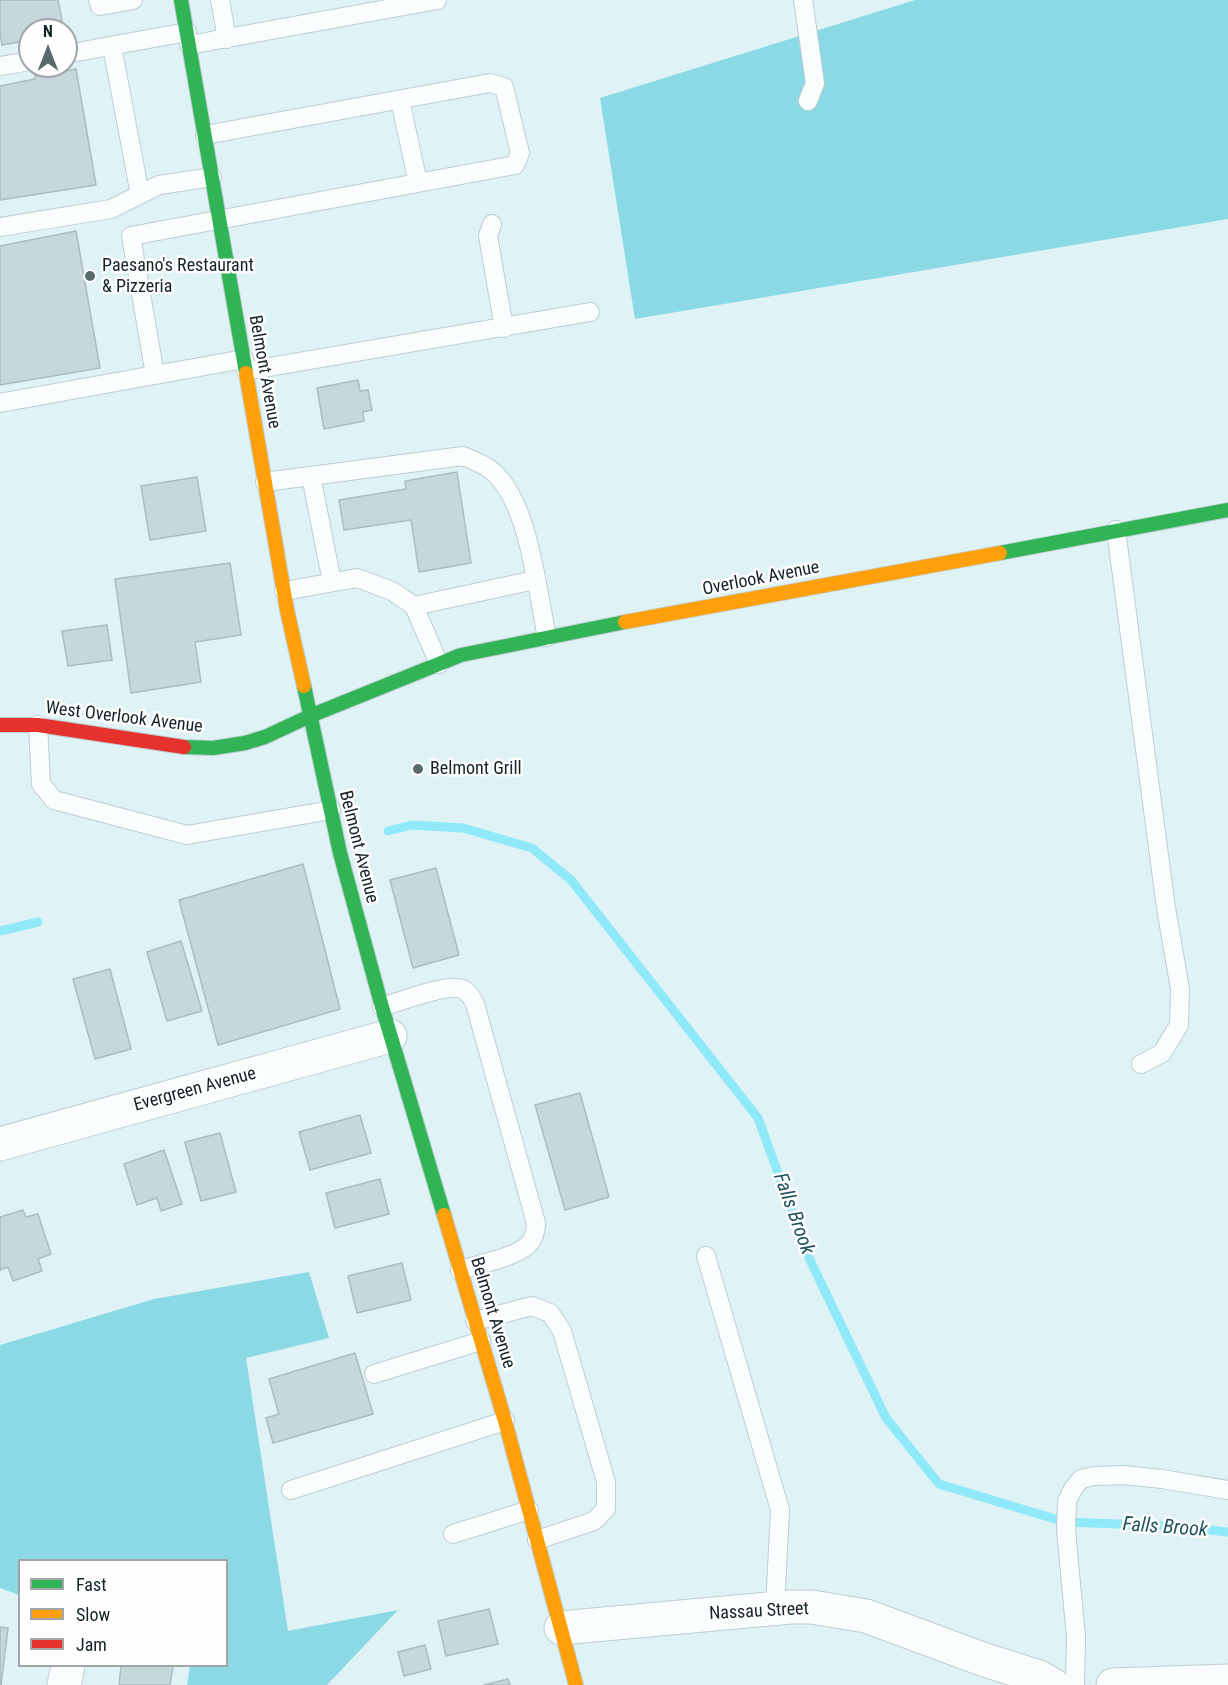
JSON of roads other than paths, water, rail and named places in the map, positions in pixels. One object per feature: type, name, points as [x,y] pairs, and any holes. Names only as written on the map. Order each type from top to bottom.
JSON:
[{"type":"main road","name":"Belmont Avenue","points":[[181,0],[284,591],[331,810],[354,908],[505,1421],[576,1685]]},
{"type":"main road","name":"Overlook Avenue","points":[[310,716],[461,655],[1228,510]]},
{"type":"main road","name":"West Overlook Avenue","points":[[0,725],[38,725],[171,746],[213,747],[245,743],[265,737],[310,716]]},
{"type":"street","name":"Evergreen Avenue","points":[[0,1144],[386,1022]]},
{"type":"street","name":"Nassau Street","points":[[561,1628],[774,1608],[812,1607],[866,1616],[985,1660],[1039,1677],[1053,1685]]},
{"type":"street","points":[[64,1685],[68,1667]]},
{"type":"street","points":[[1113,1685],[1228,1681]]},
{"type":"lane","points":[[98,0],[100,6],[133,0]]},
{"type":"lane","points":[[220,0],[227,39]]},
{"type":"lane","points":[[78,52],[112,46],[188,39],[227,39],[437,0]]},
{"type":"lane","points":[[803,0],[815,83],[808,101]]},
{"type":"lane","points":[[112,46],[140,195]]},
{"type":"lane","points":[[0,66],[18,63]]},
{"type":"lane","points":[[155,375],[131,236],[515,165],[520,153],[504,87],[490,83],[205,135]]},
{"type":"lane","points":[[400,100],[418,183]]},
{"type":"lane","points":[[0,227],[111,209],[159,185],[212,177]]},
{"type":"lane","points":[[492,224],[488,236],[504,328]]},
{"type":"lane","points":[[0,404],[155,375],[245,365],[504,328],[590,312]]},
{"type":"lane","points":[[265,482],[463,456],[492,470],[512,494],[524,525],[547,637]]},
{"type":"lane","points":[[311,476],[332,582]]},
{"type":"lane","points":[[1116,530],[1166,908],[1180,989],[1179,1025],[1162,1053],[1142,1064]]},
{"type":"lane","points":[[284,591],[357,578],[392,591],[414,606],[439,664]]},
{"type":"lane","points":[[414,606],[535,580]]},
{"type":"lane","points":[[38,725],[41,784],[54,801],[187,835],[331,810]]},
{"type":"lane","points":[[386,1022],[443,989],[458,988],[468,992],[475,1004],[536,1223],[536,1232],[529,1245],[515,1253],[460,1270]]},
{"type":"lane","points":[[706,1256],[780,1510],[774,1608]]},
{"type":"lane","points":[[475,1321],[532,1306],[550,1313],[562,1331],[606,1482],[606,1509],[594,1521],[537,1540]]},
{"type":"lane","points":[[374,1374],[481,1341]]},
{"type":"lane","points":[[291,1490],[505,1421]]},
{"type":"lane","points":[[1075,1685],[1076,1637],[1066,1530],[1067,1501],[1073,1489],[1081,1479],[1094,1476],[1125,1475],[1228,1490]]},
{"type":"lane","points":[[453,1534],[529,1510]]},
{"type":"waterway","name":"Falls Brook","points":[[388,831],[412,825],[463,828],[532,848],[571,880],[758,1118],[809,1258],[886,1418],[939,1484],[1065,1522],[1172,1526],[1228,1532]]},
{"type":"waterway","name":"Falls Brook","points":[[0,931],[38,922]]},
{"type":"place","name":"Paesano's Restaurant & Pizzeria","points":[[90,276]]},
{"type":"place","name":"Belmont Grill","points":[[418,769]]}]
